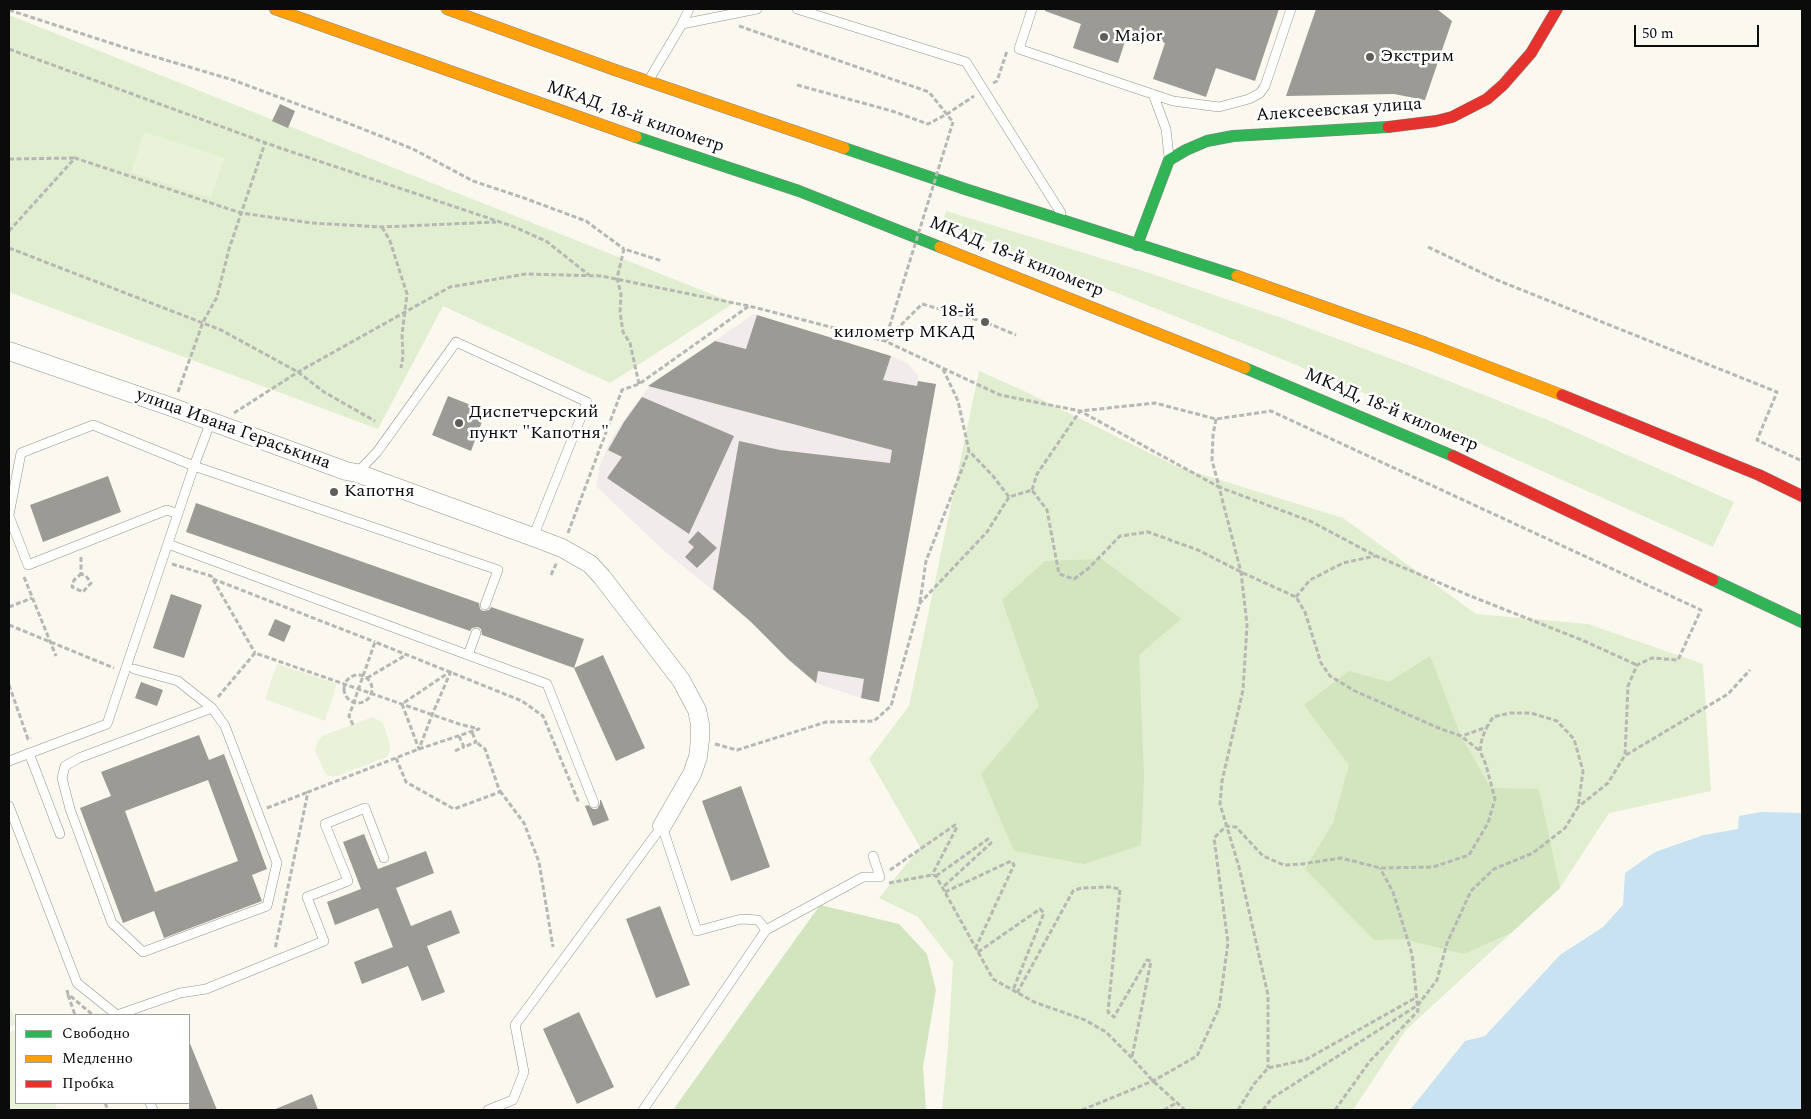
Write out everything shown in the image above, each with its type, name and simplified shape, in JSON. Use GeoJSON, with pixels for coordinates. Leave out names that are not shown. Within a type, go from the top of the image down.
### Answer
{"type":"FeatureCollection","features":[{"type":"Feature","properties":{"kind":"main road","name":"МКАД, 18-й километр"},"geometry":{"type":"LineString","coordinates":[[275,9],[602,126],[799,191],[1264,376],[1432,446],[1802,622]]}},
{"type":"Feature","properties":{"kind":"main road"},"geometry":{"type":"LineString","coordinates":[[447,9],[648,81],[956,186],[1279,290],[1426,343],[1556,393],[1759,476],[1802,496]]}},
{"type":"Feature","properties":{"kind":"main road","name":"Алексеевская улица"},"geometry":{"type":"LineString","coordinates":[[1169,160],[1196,145],[1219,138],[1419,124],[1452,117],[1486,99],[1503,84],[1531,53],[1556,9]]}},
{"type":"Feature","properties":{"kind":"main road"},"geometry":{"type":"LineString","coordinates":[[1137,245],[1169,160]]}},
{"type":"Feature","properties":{"kind":"street","name":"улица Ивана Гераськина"},"geometry":{"type":"LineString","coordinates":[[9,351],[211,421],[533,537],[562,548],[590,564],[681,680],[697,710],[700,724],[698,757],[692,774],[662,826]]}},
{"type":"Feature","properties":{"kind":"lane"},"geometry":{"type":"LineString","coordinates":[[648,81],[689,9]]}},
{"type":"Feature","properties":{"kind":"lane"},"geometry":{"type":"LineString","coordinates":[[682,24],[757,9]]}},
{"type":"Feature","properties":{"kind":"lane"},"geometry":{"type":"LineString","coordinates":[[797,9],[966,62],[1067,222]]}},
{"type":"Feature","properties":{"kind":"lane"},"geometry":{"type":"LineString","coordinates":[[1032,9],[1019,49],[1173,101],[1210,107],[1219,107],[1255,96],[1265,86],[1291,9]]}},
{"type":"Feature","properties":{"kind":"lane"},"geometry":{"type":"LineString","coordinates":[[1153,94],[1166,130],[1169,160]]}},
{"type":"Feature","properties":{"kind":"lane"},"geometry":{"type":"LineString","coordinates":[[357,473],[377,452],[456,342],[587,402],[533,537]]}},
{"type":"Feature","properties":{"kind":"lane"},"geometry":{"type":"LineString","coordinates":[[9,762],[106,724],[211,421]]}},
{"type":"Feature","properties":{"kind":"lane"},"geometry":{"type":"LineString","coordinates":[[178,514],[167,510],[28,565],[9,516],[21,453],[94,425],[194,466],[498,570],[485,605]]}},
{"type":"Feature","properties":{"kind":"lane"},"geometry":{"type":"LineString","coordinates":[[168,544],[547,684],[594,803]]}},
{"type":"Feature","properties":{"kind":"lane"},"geometry":{"type":"LineString","coordinates":[[468,655],[476,633]]}},
{"type":"Feature","properties":{"kind":"lane"},"geometry":{"type":"LineString","coordinates":[[134,669],[178,681],[212,708],[225,726],[277,863],[267,906],[143,952],[112,923],[70,809],[62,778],[65,766],[79,758],[212,708]]}},
{"type":"Feature","properties":{"kind":"lane"},"geometry":{"type":"LineString","coordinates":[[30,753],[60,834]]}},
{"type":"Feature","properties":{"kind":"lane"},"geometry":{"type":"LineString","coordinates":[[9,806],[76,983],[116,1014]]}},
{"type":"Feature","properties":{"kind":"lane"},"geometry":{"type":"LineString","coordinates":[[120,1014],[180,993],[206,989],[324,941],[307,898],[348,882],[325,824],[364,808],[384,858]]}},
{"type":"Feature","properties":{"kind":"lane"},"geometry":{"type":"LineString","coordinates":[[662,826],[697,931],[742,919],[758,920],[766,930]]}},
{"type":"Feature","properties":{"kind":"lane"},"geometry":{"type":"LineString","coordinates":[[488,1110],[513,1100],[524,1072],[515,1025],[662,826]]}},
{"type":"Feature","properties":{"kind":"lane"},"geometry":{"type":"LineString","coordinates":[[873,856],[882,881]]}},
{"type":"Feature","properties":{"kind":"lane"},"geometry":{"type":"LineString","coordinates":[[643,1110],[766,930],[862,877],[882,881]]}},
{"type":"Feature","properties":{"kind":"path"},"geometry":{"type":"LineString","coordinates":[[9,10],[233,80],[413,149],[473,181],[586,221],[624,249],[662,261]]}},
{"type":"Feature","properties":{"kind":"path"},"geometry":{"type":"LineString","coordinates":[[712,17],[929,92],[953,122],[885,341]]}},
{"type":"Feature","properties":{"kind":"path"},"geometry":{"type":"LineString","coordinates":[[997,81],[1008,49]]}},
{"type":"Feature","properties":{"kind":"path"},"geometry":{"type":"LineString","coordinates":[[9,50],[265,143],[512,226],[546,241],[590,275]]}},
{"type":"Feature","properties":{"kind":"path"},"geometry":{"type":"LineString","coordinates":[[797,85],[892,111],[928,124],[984,90]]}},
{"type":"Feature","properties":{"kind":"path"},"geometry":{"type":"LineString","coordinates":[[177,393],[203,322],[217,298],[229,249],[265,143]]}},
{"type":"Feature","properties":{"kind":"path"},"geometry":{"type":"LineString","coordinates":[[9,159],[75,158],[241,213],[312,223],[382,227],[498,221]]}},
{"type":"Feature","properties":{"kind":"path"},"geometry":{"type":"LineString","coordinates":[[9,231],[75,158]]}},
{"type":"Feature","properties":{"kind":"path"},"geometry":{"type":"LineString","coordinates":[[382,227],[390,241],[407,294],[402,335],[404,356],[402,368]]}},
{"type":"Feature","properties":{"kind":"path"},"geometry":{"type":"LineString","coordinates":[[1428,247],[1497,280],[1777,392],[1757,440],[1802,461]]}},
{"type":"Feature","properties":{"kind":"path"},"geometry":{"type":"LineString","coordinates":[[9,248],[221,330],[298,372],[324,392],[375,422]]}},
{"type":"Feature","properties":{"kind":"path"},"geometry":{"type":"LineString","coordinates":[[624,249],[617,278],[621,294],[620,312],[623,332],[630,343],[639,384]]}},
{"type":"Feature","properties":{"kind":"path"},"geometry":{"type":"LineString","coordinates":[[234,413],[298,372],[450,287],[526,274],[590,275],[617,278],[748,306],[885,341],[1000,395],[1080,411],[1219,487],[1310,521],[1376,556],[1582,640],[1637,665]]}},
{"type":"Feature","properties":{"kind":"path"},"geometry":{"type":"LineString","coordinates":[[885,341],[922,304],[984,322],[1016,335]]}},
{"type":"Feature","properties":{"kind":"path"},"geometry":{"type":"LineString","coordinates":[[551,575],[622,390],[639,384],[748,306]]}},
{"type":"Feature","properties":{"kind":"path"},"geometry":{"type":"LineString","coordinates":[[942,368],[958,401],[969,450],[993,476],[1008,497]]}},
{"type":"Feature","properties":{"kind":"path"},"geometry":{"type":"LineString","coordinates":[[1032,490],[1037,474],[1080,411],[1155,403],[1216,419],[1271,411],[1701,610],[1678,660],[1652,658],[1637,665],[1628,686],[1625,755]]}},
{"type":"Feature","properties":{"kind":"path"},"geometry":{"type":"LineString","coordinates":[[1216,419],[1212,460],[1241,572],[1246,625],[1243,690],[1222,781],[1220,804],[1240,867],[1268,995],[1268,1068]]}},
{"type":"Feature","properties":{"kind":"path"},"geometry":{"type":"LineString","coordinates":[[700,740],[737,750],[826,722],[874,721],[891,706],[920,602],[926,561],[969,450]]}},
{"type":"Feature","properties":{"kind":"path"},"geometry":{"type":"LineString","coordinates":[[920,602],[987,532],[1008,497],[1032,490]]}},
{"type":"Feature","properties":{"kind":"path"},"geometry":{"type":"LineString","coordinates":[[1032,490],[1047,510],[1059,574],[1074,579],[1089,568],[1120,536],[1148,532],[1198,550],[1296,597],[1305,612],[1321,663],[1330,676],[1355,691],[1461,736],[1480,751],[1486,765],[1495,799],[1488,823],[1469,855],[1433,867],[1380,868],[1341,858],[1284,865],[1264,856],[1236,827],[1226,826]]}},
{"type":"Feature","properties":{"kind":"path"},"geometry":{"type":"LineString","coordinates":[[81,553],[81,574],[74,580],[72,587],[83,592],[91,583],[86,576],[81,574]]}},
{"type":"Feature","properties":{"kind":"path"},"geometry":{"type":"LineString","coordinates":[[1296,597],[1310,580],[1343,563],[1376,556]]}},
{"type":"Feature","properties":{"kind":"path"},"geometry":{"type":"LineString","coordinates":[[168,572],[171,563],[211,576],[255,653],[459,724]]}},
{"type":"Feature","properties":{"kind":"path"},"geometry":{"type":"LineString","coordinates":[[23,576],[56,656]]}},
{"type":"Feature","properties":{"kind":"path"},"geometry":{"type":"LineString","coordinates":[[213,579],[451,671],[522,701],[543,716],[578,803]]}},
{"type":"Feature","properties":{"kind":"path"},"geometry":{"type":"LineString","coordinates":[[9,607],[32,598]]}},
{"type":"Feature","properties":{"kind":"path"},"geometry":{"type":"LineString","coordinates":[[9,624],[115,668],[113,676]]}},
{"type":"Feature","properties":{"kind":"path"},"geometry":{"type":"LineString","coordinates":[[353,725],[349,716],[375,642]]}},
{"type":"Feature","properties":{"kind":"path"},"geometry":{"type":"LineString","coordinates":[[212,708],[218,697],[255,653]]}},
{"type":"Feature","properties":{"kind":"path"},"geometry":{"type":"LineString","coordinates":[[367,678],[407,654]]}},
{"type":"Feature","properties":{"kind":"path"},"geometry":{"type":"LineString","coordinates":[[1263,1110],[1272,1098],[1418,1005],[1437,980],[1448,943],[1471,891],[1494,869],[1533,853],[1565,828],[1578,807],[1608,783],[1625,755],[1728,694],[1750,670]]}},
{"type":"Feature","properties":{"kind":"path"},"geometry":{"type":"LineString","coordinates":[[402,704],[451,671]]}},
{"type":"Feature","properties":{"kind":"path"},"geometry":{"type":"LineString","coordinates":[[402,704],[419,749],[451,671]]}},
{"type":"Feature","properties":{"kind":"path"},"geometry":{"type":"LineString","coordinates":[[345,684],[352,677],[363,676],[371,683],[372,694]]}},
{"type":"Feature","properties":{"kind":"path"},"geometry":{"type":"LineString","coordinates":[[345,684],[346,695],[354,702],[364,701],[372,694]]}},
{"type":"Feature","properties":{"kind":"path"},"geometry":{"type":"LineString","coordinates":[[9,686],[28,739],[34,738]]}},
{"type":"Feature","properties":{"kind":"path"},"geometry":{"type":"LineString","coordinates":[[1480,751],[1482,738],[1493,717],[1510,713],[1531,713],[1557,721],[1574,739],[1583,771],[1578,807]]}},
{"type":"Feature","properties":{"kind":"path"},"geometry":{"type":"LineString","coordinates":[[1461,736],[1487,727]]}},
{"type":"Feature","properties":{"kind":"path"},"geometry":{"type":"LineString","coordinates":[[472,732],[476,742],[484,749],[500,791],[524,823],[539,862],[553,947]]}},
{"type":"Feature","properties":{"kind":"path"},"geometry":{"type":"LineString","coordinates":[[459,736],[464,748]]}},
{"type":"Feature","properties":{"kind":"path"},"geometry":{"type":"LineString","coordinates":[[454,751],[476,742]]}},
{"type":"Feature","properties":{"kind":"path"},"geometry":{"type":"LineString","coordinates":[[396,758],[406,782],[454,809],[500,791]]}},
{"type":"Feature","properties":{"kind":"path"},"geometry":{"type":"LineString","coordinates":[[258,812],[308,792]]}},
{"type":"Feature","properties":{"kind":"path"},"geometry":{"type":"LineString","coordinates":[[882,881],[955,825],[957,827],[934,876]]}},
{"type":"Feature","properties":{"kind":"path"},"geometry":{"type":"LineString","coordinates":[[1082,1110],[1153,1081],[1197,1056],[1219,1008],[1228,943],[1214,838],[1226,826]]}},
{"type":"Feature","properties":{"kind":"path"},"geometry":{"type":"LineString","coordinates":[[882,881],[934,876],[988,839],[991,843],[942,888]]}},
{"type":"Feature","properties":{"kind":"path"},"geometry":{"type":"LineString","coordinates":[[945,892],[1011,861],[1014,865],[976,948]]}},
{"type":"Feature","properties":{"kind":"path"},"geometry":{"type":"LineString","coordinates":[[1335,1110],[1370,1061],[1418,1011],[1412,954],[1393,892],[1380,868]]}},
{"type":"Feature","properties":{"kind":"path"},"geometry":{"type":"LineString","coordinates":[[934,876],[945,892],[993,979],[1034,1002],[1085,1020],[1106,1032],[1153,1081],[1185,1110]]}},
{"type":"Feature","properties":{"kind":"path"},"geometry":{"type":"LineString","coordinates":[[1017,993],[1073,892],[1081,888],[1109,887],[1120,890],[1108,1012],[1114,1017],[1147,960],[1151,961],[1132,1058]]}},
{"type":"Feature","properties":{"kind":"path"},"geometry":{"type":"LineString","coordinates":[[978,952],[1040,909],[1044,913],[1013,990]]}},
{"type":"Feature","properties":{"kind":"path"},"geometry":{"type":"LineString","coordinates":[[68,994],[75,1014]]}},
{"type":"Feature","properties":{"kind":"path"},"geometry":{"type":"LineString","coordinates":[[1238,1110],[1254,1084],[1268,1068],[1305,1060],[1417,997]]}},
{"type":"Feature","properties":{"kind":"path"},"geometry":{"type":"LineString","coordinates":[[1164,1110],[1176,1103]]}},
{"type":"Feature","properties":{"kind":"shaded area"},"geometry":{"type":"Polygon","coordinates":[[[754,314],[891,356],[907,363],[918,375],[918,381],[936,384],[879,702],[816,683],[788,660],[750,620],[663,550],[596,486],[600,465],[610,441],[652,383],[754,314]]]}},
{"type":"Feature","properties":{"kind":"green space"},"geometry":{"type":"Polygon","coordinates":[[[9,15],[734,303],[610,383],[443,306],[378,429],[9,292],[9,15]]]}},
{"type":"Feature","properties":{"kind":"green space"},"geometry":{"type":"Polygon","coordinates":[[[144,132],[224,158],[211,198],[131,172],[144,132]]]}},
{"type":"Feature","properties":{"kind":"green space"},"geometry":{"type":"Polygon","coordinates":[[[946,211],[1143,271],[1279,317],[1550,421],[1734,502],[1713,547],[1407,411],[942,223],[946,211]]]}},
{"type":"Feature","properties":{"kind":"green space"},"geometry":{"type":"Polygon","coordinates":[[[979,371],[1024,391],[1178,467],[1343,518],[1476,614],[1588,624],[1703,664],[1711,791],[1609,813],[1560,888],[1406,1030],[1353,1110],[942,1110],[953,962],[918,917],[879,898],[920,847],[869,759],[909,706],[979,371]]]}},
{"type":"Feature","properties":{"kind":"green space"},"geometry":{"type":"Polygon","coordinates":[[[1102,559],[1181,619],[1139,655],[1144,776],[1141,845],[1084,864],[1014,851],[981,774],[1039,706],[1002,600],[1045,561],[1102,559]]]}},
{"type":"Feature","properties":{"kind":"green space"},"geometry":{"type":"Polygon","coordinates":[[[1430,656],[1461,736],[1491,788],[1539,789],[1560,888],[1511,933],[1464,954],[1403,939],[1374,940],[1305,869],[1333,823],[1349,765],[1304,705],[1349,671],[1389,682],[1430,656]]]}},
{"type":"Feature","properties":{"kind":"green space"},"geometry":{"type":"Polygon","coordinates":[[[277,664],[337,684],[325,721],[265,699],[277,664]]]}},
{"type":"Feature","properties":{"kind":"green space"},"geometry":{"type":"Polygon","coordinates":[[[373,717],[383,723],[390,744],[390,751],[387,757],[337,776],[329,776],[325,773],[315,750],[322,736],[373,717]]]}},
{"type":"Feature","properties":{"kind":"green space"},"geometry":{"type":"Polygon","coordinates":[[[820,905],[899,924],[927,954],[936,990],[923,1067],[926,1110],[673,1110],[820,905]]]}},
{"type":"Feature","properties":{"kind":"green space"},"geometry":{"type":"Polygon","coordinates":[[[9,1004],[15,1024],[9,1027],[9,1004]]]}},
{"type":"Feature","properties":{"kind":"green space"},"geometry":{"type":"Polygon","coordinates":[[[15,1030],[15,1104],[55,1104],[57,1110],[9,1110],[9,1032],[15,1030]]]}},
{"type":"Feature","properties":{"kind":"water"},"geometry":{"type":"Polygon","coordinates":[[[1761,812],[1802,813],[1802,1110],[1410,1110],[1465,1041],[1485,1036],[1560,955],[1603,927],[1623,905],[1625,873],[1655,852],[1704,835],[1738,829],[1739,816],[1761,812]]]}},
{"type":"Feature","properties":{"kind":"building"},"geometry":{"type":"Polygon","coordinates":[[[1045,9],[1279,9],[1255,81],[1216,68],[1206,97],[1153,79],[1165,43],[1129,29],[1118,63],[1073,48],[1081,24],[1045,11],[1045,9]]]}},
{"type":"Feature","properties":{"kind":"building","name":"Экстрим"},"geometry":{"type":"Polygon","coordinates":[[[1316,9],[1437,9],[1452,21],[1425,100],[1394,94],[1286,96],[1316,9]]]}},
{"type":"Feature","properties":{"kind":"building"},"geometry":{"type":"Polygon","coordinates":[[[280,104],[295,111],[288,128],[272,121],[280,104]]]}},
{"type":"Feature","properties":{"kind":"building"},"geometry":{"type":"Polygon","coordinates":[[[757,315],[891,356],[883,380],[917,386],[918,381],[936,384],[879,702],[861,698],[864,679],[818,671],[816,683],[713,589],[739,441],[780,450],[890,463],[892,450],[648,386],[715,341],[746,349],[757,315]]]}},
{"type":"Feature","properties":{"kind":"building","name":"Диспетчерский пункт \"Капотня\""},"geometry":{"type":"Polygon","coordinates":[[[448,396],[486,411],[471,451],[432,435],[448,396]]]}},
{"type":"Feature","properties":{"kind":"building"},"geometry":{"type":"Polygon","coordinates":[[[642,397],[734,436],[689,534],[607,478],[622,457],[608,450],[624,422],[642,397]]]}},
{"type":"Feature","properties":{"kind":"building"},"geometry":{"type":"Polygon","coordinates":[[[108,476],[121,512],[43,542],[30,505],[108,476]]]}},
{"type":"Feature","properties":{"kind":"building"},"geometry":{"type":"Polygon","coordinates":[[[196,503],[479,603],[480,609],[483,611],[489,610],[491,607],[584,639],[574,668],[482,635],[481,629],[478,627],[472,628],[470,631],[186,532],[196,503]]]}},
{"type":"Feature","properties":{"kind":"building"},"geometry":{"type":"Polygon","coordinates":[[[698,531],[717,548],[697,568],[685,557],[694,547],[688,542],[698,531]]]}},
{"type":"Feature","properties":{"kind":"building"},"geometry":{"type":"Polygon","coordinates":[[[171,594],[202,605],[184,658],[153,648],[171,594]]]}},
{"type":"Feature","properties":{"kind":"building"},"geometry":{"type":"Polygon","coordinates":[[[275,619],[291,626],[284,642],[268,635],[275,619]]]}},
{"type":"Feature","properties":{"kind":"building"},"geometry":{"type":"Polygon","coordinates":[[[603,655],[645,748],[616,761],[574,668],[603,655]]]}},
{"type":"Feature","properties":{"kind":"building"},"geometry":{"type":"Polygon","coordinates":[[[141,682],[163,690],[157,706],[135,698],[141,682]]]}},
{"type":"Feature","properties":{"kind":"building"},"geometry":{"type":"Polygon","coordinates":[[[199,735],[209,760],[224,754],[267,869],[252,875],[262,901],[164,938],[154,911],[123,923],[80,808],[111,796],[101,772],[199,735]],[[208,780],[125,811],[155,892],[238,861],[208,780]]]}},
{"type":"Feature","properties":{"kind":"building"},"geometry":{"type":"Polygon","coordinates":[[[741,786],[770,867],[731,881],[702,801],[741,786]]]}},
{"type":"Feature","properties":{"kind":"building"},"geometry":{"type":"Polygon","coordinates":[[[600,800],[609,820],[593,826],[585,806],[588,805],[593,809],[597,809],[600,800]]]}},
{"type":"Feature","properties":{"kind":"building"},"geometry":{"type":"Polygon","coordinates":[[[364,834],[378,869],[426,851],[434,873],[396,888],[411,926],[451,910],[460,933],[427,946],[445,992],[422,1001],[408,966],[362,984],[354,962],[393,947],[378,908],[335,925],[327,902],[361,889],[343,842],[364,834]]]}},
{"type":"Feature","properties":{"kind":"building"},"geometry":{"type":"Polygon","coordinates":[[[660,906],[690,985],[656,998],[626,919],[660,906]]]}},
{"type":"Feature","properties":{"kind":"building"},"geometry":{"type":"Polygon","coordinates":[[[579,1012],[614,1087],[577,1104],[543,1029],[579,1012]]]}},
{"type":"Feature","properties":{"kind":"building"},"geometry":{"type":"Polygon","coordinates":[[[190,1043],[217,1110],[189,1110],[190,1104],[190,1043]]]}},
{"type":"Feature","properties":{"kind":"building"},"geometry":{"type":"Polygon","coordinates":[[[312,1094],[318,1110],[273,1110],[312,1094]]]}},
{"type":"Feature","properties":{"kind":"traffic: fast"},"geometry":{"type":"LineString","coordinates":[[1137,245],[1169,160],[1186,150],[1207,141],[1233,136],[1388,127]]}},
{"type":"Feature","properties":{"kind":"traffic: fast"},"geometry":{"type":"LineString","coordinates":[[636,137],[799,191],[940,247]]}},
{"type":"Feature","properties":{"kind":"traffic: fast"},"geometry":{"type":"LineString","coordinates":[[844,148],[965,189],[1237,276]]}},
{"type":"Feature","properties":{"kind":"traffic: fast"},"geometry":{"type":"LineString","coordinates":[[1245,368],[1453,456]]}},
{"type":"Feature","properties":{"kind":"traffic: fast"},"geometry":{"type":"LineString","coordinates":[[1713,580],[1802,622]]}},
{"type":"Feature","properties":{"kind":"traffic: slow"},"geometry":{"type":"LineString","coordinates":[[275,9],[636,137]]}},
{"type":"Feature","properties":{"kind":"traffic: slow"},"geometry":{"type":"LineString","coordinates":[[447,9],[615,70],[844,148]]}},
{"type":"Feature","properties":{"kind":"traffic: slow"},"geometry":{"type":"LineString","coordinates":[[940,247],[1245,368]]}},
{"type":"Feature","properties":{"kind":"traffic: slow"},"geometry":{"type":"LineString","coordinates":[[1237,276],[1426,343],[1562,395]]}},
{"type":"Feature","properties":{"kind":"traffic: jam"},"geometry":{"type":"LineString","coordinates":[[1388,127],[1452,117],[1487,99],[1503,85],[1531,53],[1557,9]]}},
{"type":"Feature","properties":{"kind":"traffic: jam"},"geometry":{"type":"LineString","coordinates":[[1562,395],[1759,475],[1802,496]]}},
{"type":"Feature","properties":{"kind":"traffic: jam"},"geometry":{"type":"LineString","coordinates":[[1453,456],[1713,580]]}},
{"type":"Feature","properties":{"kind":"place","name":"Major"},"geometry":{"type":"Point","coordinates":[1104,37]}},
{"type":"Feature","properties":{"kind":"place","name":"Экстрим"},"geometry":{"type":"Point","coordinates":[1370,57]}},
{"type":"Feature","properties":{"kind":"place","name":"18-й километр МКАД"},"geometry":{"type":"Point","coordinates":[985,322]}},
{"type":"Feature","properties":{"kind":"place","name":"Диспетчерский пункт \"Капотня\""},"geometry":{"type":"Point","coordinates":[459,423]}},
{"type":"Feature","properties":{"kind":"place","name":"Капотня"},"geometry":{"type":"Point","coordinates":[334,492]}}]}
